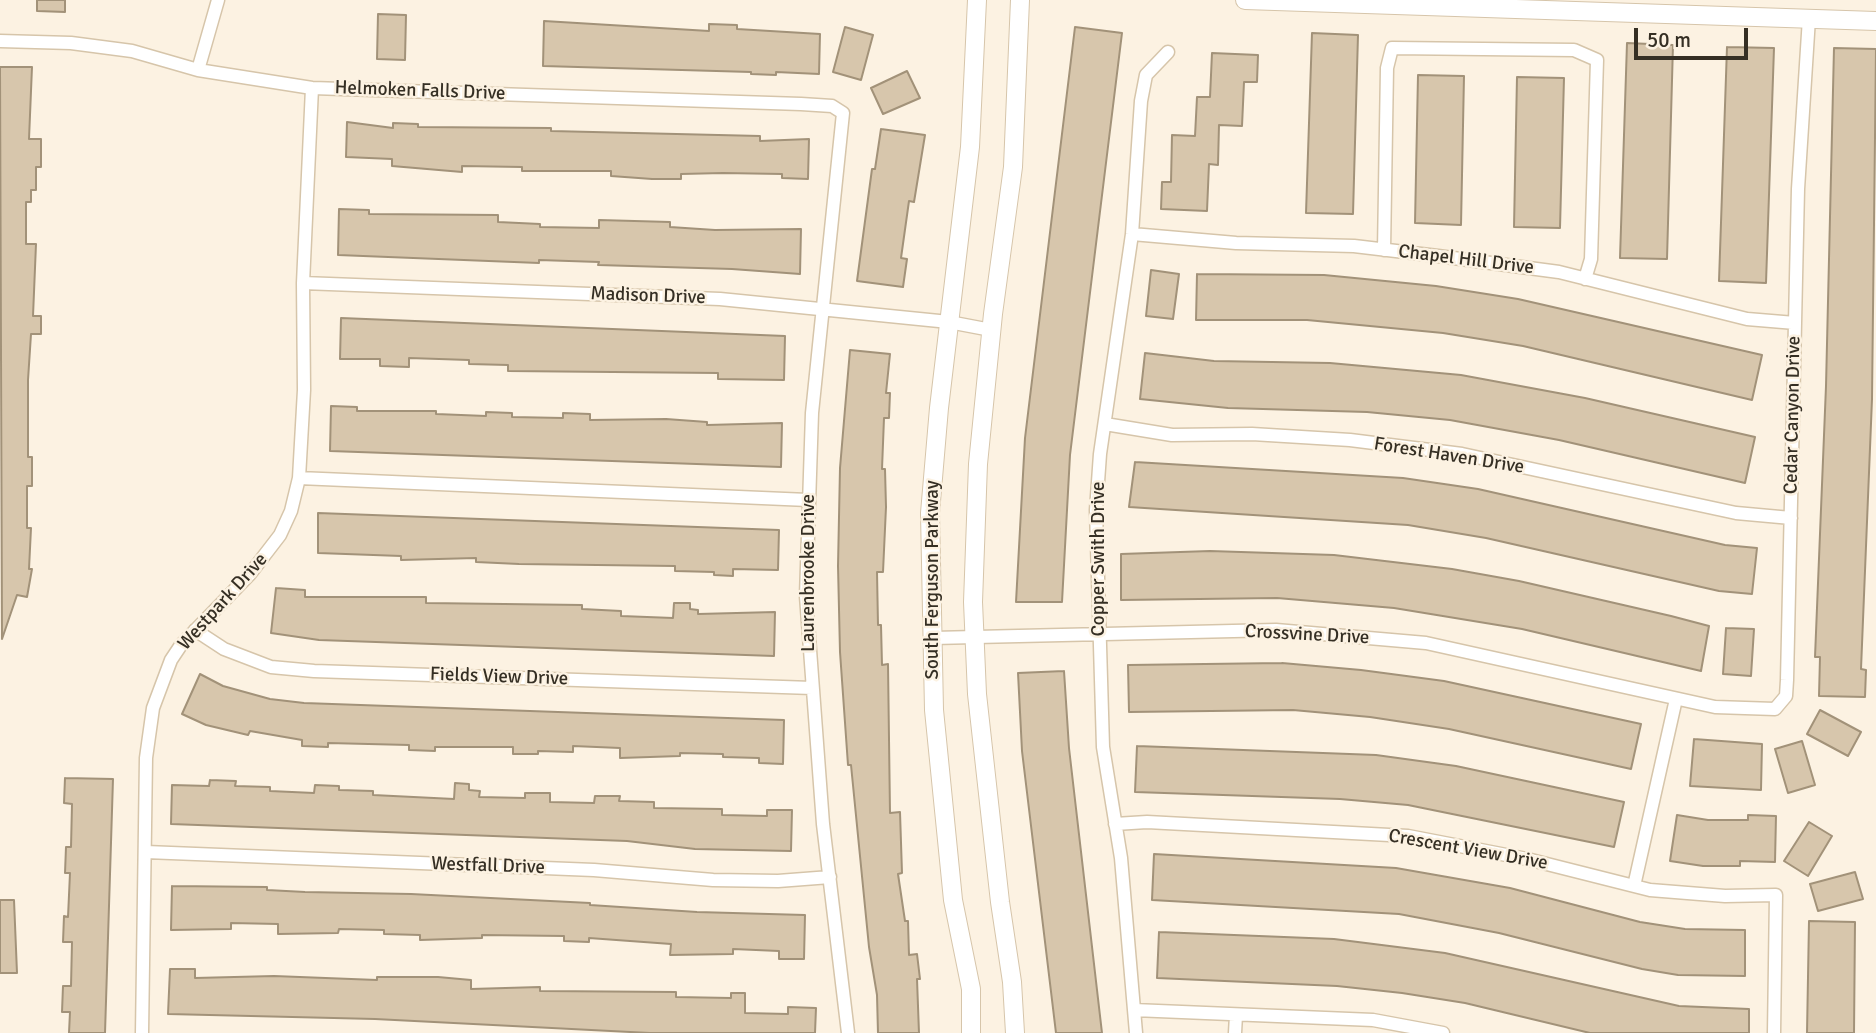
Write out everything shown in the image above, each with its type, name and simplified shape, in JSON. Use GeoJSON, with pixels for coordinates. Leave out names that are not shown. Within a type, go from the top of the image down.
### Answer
{"type":"FeatureCollection","features":[{"type":"Feature","properties":{"kind":"street"},"geometry":{"type":"LineString","coordinates":[[198,70],[218,0]]}},
{"type":"Feature","properties":{"kind":"street","name":"South Ferguson Parkway"},"geometry":{"type":"LineString","coordinates":[[971,1033],[971,989],[953,900],[934,710],[930,513],[970,147],[977,0]]}},
{"type":"Feature","properties":{"kind":"street"},"geometry":{"type":"LineString","coordinates":[[1015,1033],[1012,982],[977,694],[975,638],[978,464],[991,330],[1013,167],[1020,0]]}},
{"type":"Feature","properties":{"kind":"street"},"geometry":{"type":"LineString","coordinates":[[1244,0],[1876,21]]}},
{"type":"Feature","properties":{"kind":"street","name":"Cedar Canyon Drive"},"geometry":{"type":"LineString","coordinates":[[1676,699],[1714,706],[1774,709],[1786,696],[1798,189],[1809,18]]}},
{"type":"Feature","properties":{"kind":"street","name":"Helmoken Falls Drive"},"geometry":{"type":"LineString","coordinates":[[0,41],[71,43],[132,51],[198,70],[312,88],[801,104],[832,106],[843,113]]}},
{"type":"Feature","properties":{"kind":"street"},"geometry":{"type":"LineString","coordinates":[[1384,250],[1387,68],[1392,48],[1574,50],[1597,60],[1591,259],[1585,279]]}},
{"type":"Feature","properties":{"kind":"street","name":"Copper Swith Drive"},"geometry":{"type":"LineString","coordinates":[[1136,1033],[1115,824],[1103,747],[1096,510],[1105,424],[1132,234],[1146,75],[1168,52]]}},
{"type":"Feature","properties":{"kind":"street","name":"Westpark Drive"},"geometry":{"type":"LineString","coordinates":[[142,1033],[146,758],[153,708],[171,660],[195,630],[267,554],[291,511],[299,478],[304,390],[303,283],[312,88]]}},
{"type":"Feature","properties":{"kind":"street","name":"Laurenbrooke Drive"},"geometry":{"type":"LineString","coordinates":[[843,113],[822,308],[808,500],[806,596],[830,877],[848,1033]]}},
{"type":"Feature","properties":{"kind":"street","name":"Chapel Hill Drive"},"geometry":{"type":"LineString","coordinates":[[1132,234],[1384,250],[1559,272],[1747,319],[1795,323]]}},
{"type":"Feature","properties":{"kind":"street","name":"Madison Drive"},"geometry":{"type":"LineString","coordinates":[[303,283],[720,299],[950,322],[991,330]]}},
{"type":"Feature","properties":{"kind":"street","name":"Forest Haven Drive"},"geometry":{"type":"LineString","coordinates":[[1105,424],[1172,435],[1252,434],[1350,440],[1462,454],[1736,513],[1791,518]]}},
{"type":"Feature","properties":{"kind":"street"},"geometry":{"type":"LineString","coordinates":[[299,478],[808,500]]}},
{"type":"Feature","properties":{"kind":"street","name":"Fields View Drive"},"geometry":{"type":"LineString","coordinates":[[195,630],[224,649],[271,667],[314,671],[812,688]]}},
{"type":"Feature","properties":{"kind":"street","name":"Crossvine Drive"},"geometry":{"type":"LineString","coordinates":[[933,638],[1276,630],[1426,643],[1676,699]]}},
{"type":"Feature","properties":{"kind":"street"},"geometry":{"type":"LineString","coordinates":[[1634,886],[1676,699]]}},
{"type":"Feature","properties":{"kind":"street","name":"Crescent View Drive"},"geometry":{"type":"LineString","coordinates":[[1115,824],[1147,821],[1408,836],[1527,859],[1650,891],[1725,896],[1776,895],[1774,1033]]}},
{"type":"Feature","properties":{"kind":"street","name":"Westfall Drive"},"geometry":{"type":"LineString","coordinates":[[146,852],[594,870],[713,880],[778,881],[830,877]]}},
{"type":"Feature","properties":{"kind":"street"},"geometry":{"type":"LineString","coordinates":[[1134,1010],[1373,1020],[1444,1033]]}},
{"type":"Feature","properties":{"kind":"street"},"geometry":{"type":"LineString","coordinates":[[1235,1033],[1236,1015]]}},
{"type":"Feature","properties":{"kind":"building"},"geometry":{"type":"Polygon","coordinates":[[[37,0],[65,0],[65,12],[37,11],[37,0]]]}},
{"type":"Feature","properties":{"kind":"building"},"geometry":{"type":"Polygon","coordinates":[[[378,14],[406,15],[405,60],[377,59],[378,14]]]}},
{"type":"Feature","properties":{"kind":"building"},"geometry":{"type":"Polygon","coordinates":[[[544,21],[709,31],[709,24],[737,25],[737,29],[820,34],[819,74],[776,72],[776,75],[543,66],[544,21]]]}},
{"type":"Feature","properties":{"kind":"building"},"geometry":{"type":"Polygon","coordinates":[[[845,27],[873,35],[861,80],[833,72],[845,27]]]}},
{"type":"Feature","properties":{"kind":"building"},"geometry":{"type":"Polygon","coordinates":[[[1075,27],[1122,33],[1070,455],[1062,602],[1016,602],[1025,438],[1075,27]]]}},
{"type":"Feature","properties":{"kind":"building"},"geometry":{"type":"Polygon","coordinates":[[[1312,33],[1358,35],[1353,214],[1306,213],[1312,33]]]}},
{"type":"Feature","properties":{"kind":"building"},"geometry":{"type":"Polygon","coordinates":[[[1627,43],[1673,45],[1667,259],[1620,258],[1627,43]]]}},
{"type":"Feature","properties":{"kind":"building"},"geometry":{"type":"Polygon","coordinates":[[[1727,47],[1774,48],[1766,283],[1719,281],[1727,47]]]}},
{"type":"Feature","properties":{"kind":"building"},"geometry":{"type":"Polygon","coordinates":[[[1834,48],[1876,49],[1872,399],[1861,669],[1866,670],[1865,697],[1819,696],[1820,657],[1815,657],[1826,386],[1834,48]]]}},
{"type":"Feature","properties":{"kind":"building"},"geometry":{"type":"Polygon","coordinates":[[[1212,53],[1258,55],[1257,82],[1244,82],[1242,126],[1219,125],[1218,165],[1209,164],[1207,211],[1161,209],[1162,182],[1171,182],[1172,135],[1195,136],[1197,97],[1210,97],[1212,53]]]}},
{"type":"Feature","properties":{"kind":"building"},"geometry":{"type":"Polygon","coordinates":[[[0,67],[32,67],[29,139],[41,139],[41,167],[36,167],[36,190],[31,190],[31,202],[26,202],[26,244],[36,244],[33,316],[41,316],[41,334],[31,334],[28,380],[28,457],[32,457],[32,486],[27,486],[27,528],[31,528],[29,569],[32,569],[27,597],[17,595],[2,639],[0,67]]]}},
{"type":"Feature","properties":{"kind":"building"},"geometry":{"type":"Polygon","coordinates":[[[907,71],[920,98],[883,114],[871,88],[907,71]]]}},
{"type":"Feature","properties":{"kind":"building"},"geometry":{"type":"Polygon","coordinates":[[[1418,75],[1464,76],[1461,225],[1415,223],[1418,75]]]}},
{"type":"Feature","properties":{"kind":"building"},"geometry":{"type":"Polygon","coordinates":[[[1517,77],[1564,78],[1560,228],[1514,227],[1517,77]]]}},
{"type":"Feature","properties":{"kind":"building"},"geometry":{"type":"Polygon","coordinates":[[[347,122],[393,128],[393,123],[418,124],[418,127],[551,128],[551,131],[760,136],[760,141],[809,139],[808,179],[782,178],[782,174],[723,173],[681,174],[681,179],[652,179],[611,176],[611,171],[522,171],[522,167],[462,166],[462,172],[392,166],[392,159],[346,157],[347,122]]]}},
{"type":"Feature","properties":{"kind":"building"},"geometry":{"type":"Polygon","coordinates":[[[881,129],[925,135],[914,202],[909,201],[901,258],[907,259],[903,287],[857,281],[872,169],[875,169],[881,129]]]}},
{"type":"Feature","properties":{"kind":"building"},"geometry":{"type":"Polygon","coordinates":[[[339,209],[369,210],[369,214],[498,215],[498,222],[540,224],[540,227],[599,228],[599,220],[670,222],[670,227],[715,230],[801,229],[800,274],[598,265],[599,262],[539,260],[539,263],[338,255],[339,209]]]}},
{"type":"Feature","properties":{"kind":"building"},"geometry":{"type":"Polygon","coordinates":[[[1151,270],[1179,274],[1173,319],[1146,316],[1151,270]]]}},
{"type":"Feature","properties":{"kind":"building"},"geometry":{"type":"Polygon","coordinates":[[[1197,274],[1324,275],[1436,286],[1518,299],[1762,355],[1752,400],[1523,346],[1443,333],[1307,320],[1196,320],[1197,274]]]}},
{"type":"Feature","properties":{"kind":"building"},"geometry":{"type":"Polygon","coordinates":[[[341,318],[785,336],[784,380],[718,379],[718,373],[508,371],[508,365],[469,364],[469,360],[409,358],[409,367],[380,366],[380,359],[340,359],[341,318]]]}},
{"type":"Feature","properties":{"kind":"building"},"geometry":{"type":"Polygon","coordinates":[[[850,350],[890,354],[886,393],[890,393],[889,418],[884,418],[882,469],[885,469],[886,507],[883,572],[877,572],[878,625],[881,625],[882,665],[888,664],[890,813],[900,812],[902,873],[898,874],[905,921],[908,921],[909,955],[917,954],[920,979],[917,979],[919,1033],[878,1033],[877,995],[869,947],[851,765],[848,765],[840,652],[838,566],[840,468],[850,350]]]}},
{"type":"Feature","properties":{"kind":"building"},"geometry":{"type":"Polygon","coordinates":[[[1145,353],[1214,361],[1330,363],[1461,375],[1585,398],[1755,437],[1745,483],[1559,440],[1450,420],[1367,412],[1228,408],[1140,399],[1145,353]]]}},
{"type":"Feature","properties":{"kind":"building"},"geometry":{"type":"Polygon","coordinates":[[[331,406],[357,407],[357,411],[436,411],[436,414],[486,416],[486,412],[512,413],[512,417],[563,418],[563,413],[590,414],[590,420],[666,419],[707,422],[707,425],[782,423],[781,467],[330,451],[331,406]]]}},
{"type":"Feature","properties":{"kind":"building"},"geometry":{"type":"Polygon","coordinates":[[[1135,462],[1403,478],[1478,489],[1725,545],[1757,548],[1752,594],[1719,591],[1486,538],[1408,525],[1129,507],[1135,462]]]}},
{"type":"Feature","properties":{"kind":"building"},"geometry":{"type":"Polygon","coordinates":[[[318,513],[779,530],[778,570],[733,569],[733,576],[714,575],[714,572],[675,571],[675,566],[519,564],[476,562],[476,558],[401,560],[401,556],[318,553],[318,513]]]}},
{"type":"Feature","properties":{"kind":"building"},"geometry":{"type":"Polygon","coordinates":[[[1210,551],[1334,555],[1452,569],[1519,581],[1671,616],[1709,626],[1701,671],[1522,629],[1394,608],[1277,598],[1121,600],[1121,554],[1210,551]]]}},
{"type":"Feature","properties":{"kind":"building"},"geometry":{"type":"Polygon","coordinates":[[[276,588],[305,590],[305,597],[426,597],[426,603],[582,605],[582,609],[621,611],[621,616],[673,618],[674,603],[690,603],[690,609],[698,610],[698,614],[775,612],[774,656],[319,640],[271,633],[276,588]]]}},
{"type":"Feature","properties":{"kind":"building"},"geometry":{"type":"Polygon","coordinates":[[[1726,628],[1754,629],[1751,676],[1723,674],[1726,628]]]}},
{"type":"Feature","properties":{"kind":"building"},"geometry":{"type":"Polygon","coordinates":[[[1282,663],[1444,681],[1641,724],[1631,769],[1449,729],[1370,717],[1293,710],[1129,712],[1128,665],[1282,663]]]}},
{"type":"Feature","properties":{"kind":"building"},"geometry":{"type":"Polygon","coordinates":[[[1064,671],[1069,748],[1102,1033],[1056,1033],[1022,751],[1018,673],[1064,671]]]}},
{"type":"Feature","properties":{"kind":"building"},"geometry":{"type":"Polygon","coordinates":[[[200,674],[223,686],[270,699],[304,703],[784,720],[783,764],[759,763],[759,758],[723,757],[723,754],[680,753],[680,756],[620,758],[620,748],[573,746],[573,752],[538,751],[538,754],[513,754],[513,747],[435,747],[435,751],[409,750],[409,745],[328,743],[328,747],[302,746],[302,740],[250,731],[248,735],[206,725],[182,714],[200,674]]]}},
{"type":"Feature","properties":{"kind":"building"},"geometry":{"type":"Polygon","coordinates":[[[1820,710],[1861,732],[1848,756],[1807,734],[1820,710]]]}},
{"type":"Feature","properties":{"kind":"building"},"geometry":{"type":"Polygon","coordinates":[[[1694,739],[1762,744],[1761,790],[1690,786],[1694,739]]]}},
{"type":"Feature","properties":{"kind":"building"},"geometry":{"type":"Polygon","coordinates":[[[1802,741],[1815,785],[1788,793],[1775,749],[1802,741]]]}},
{"type":"Feature","properties":{"kind":"building"},"geometry":{"type":"Polygon","coordinates":[[[1137,746],[1376,755],[1456,766],[1624,802],[1614,847],[1408,805],[1340,799],[1135,792],[1137,746]]]}},
{"type":"Feature","properties":{"kind":"building"},"geometry":{"type":"Polygon","coordinates":[[[65,778],[113,779],[105,1033],[69,1033],[70,1012],[62,1012],[63,986],[71,986],[72,942],[63,942],[64,916],[68,917],[70,873],[65,873],[66,847],[71,847],[72,804],[64,803],[65,778]]]}},
{"type":"Feature","properties":{"kind":"building"},"geometry":{"type":"Polygon","coordinates":[[[210,780],[236,781],[235,786],[270,787],[270,791],[314,793],[315,785],[339,786],[339,790],[373,791],[373,795],[454,799],[455,783],[469,784],[469,790],[480,791],[479,797],[525,798],[525,793],[550,793],[550,802],[594,803],[595,796],[620,796],[619,801],[654,802],[654,808],[722,809],[722,815],[767,816],[767,810],[792,810],[791,851],[695,849],[627,841],[171,824],[172,785],[209,786],[210,780]]]}},
{"type":"Feature","properties":{"kind":"building"},"geometry":{"type":"Polygon","coordinates":[[[1677,815],[1708,820],[1748,820],[1748,815],[1776,816],[1775,862],[1740,861],[1740,866],[1703,866],[1670,861],[1677,815]]]}},
{"type":"Feature","properties":{"kind":"building"},"geometry":{"type":"Polygon","coordinates":[[[1809,822],[1832,836],[1808,876],[1784,861],[1809,822]]]}},
{"type":"Feature","properties":{"kind":"building"},"geometry":{"type":"Polygon","coordinates":[[[1154,854],[1396,868],[1510,888],[1640,922],[1685,929],[1745,930],[1745,976],[1678,975],[1642,969],[1499,933],[1399,914],[1152,900],[1154,854]]]}},
{"type":"Feature","properties":{"kind":"building"},"geometry":{"type":"Polygon","coordinates":[[[1855,872],[1863,899],[1818,911],[1810,884],[1855,872]]]}},
{"type":"Feature","properties":{"kind":"building"},"geometry":{"type":"Polygon","coordinates":[[[172,886],[267,887],[267,890],[305,892],[411,894],[590,903],[697,912],[805,915],[804,959],[779,959],[779,951],[733,949],[733,954],[670,955],[671,944],[589,938],[589,942],[564,941],[564,936],[482,935],[482,938],[420,940],[420,935],[384,934],[384,930],[339,929],[338,933],[278,934],[278,924],[231,923],[231,929],[171,930],[172,886]]]}},
{"type":"Feature","properties":{"kind":"building"},"geometry":{"type":"Polygon","coordinates":[[[0,900],[14,900],[17,973],[0,973],[0,900]]]}},
{"type":"Feature","properties":{"kind":"building"},"geometry":{"type":"Polygon","coordinates":[[[1809,921],[1855,922],[1854,1033],[1807,1033],[1809,921]]]}},
{"type":"Feature","properties":{"kind":"building"},"geometry":{"type":"Polygon","coordinates":[[[1159,932],[1334,939],[1445,953],[1679,1006],[1749,1009],[1749,1033],[1590,1033],[1465,1003],[1402,993],[1337,986],[1157,978],[1159,932]]]}},
{"type":"Feature","properties":{"kind":"building"},"geometry":{"type":"Polygon","coordinates":[[[170,969],[195,969],[195,978],[274,976],[377,980],[377,977],[438,977],[471,980],[471,989],[540,987],[540,991],[676,992],[676,997],[731,998],[731,993],[745,993],[745,1013],[788,1014],[788,1007],[816,1008],[815,1033],[650,1033],[375,1019],[168,1014],[170,969]]]}}]}
